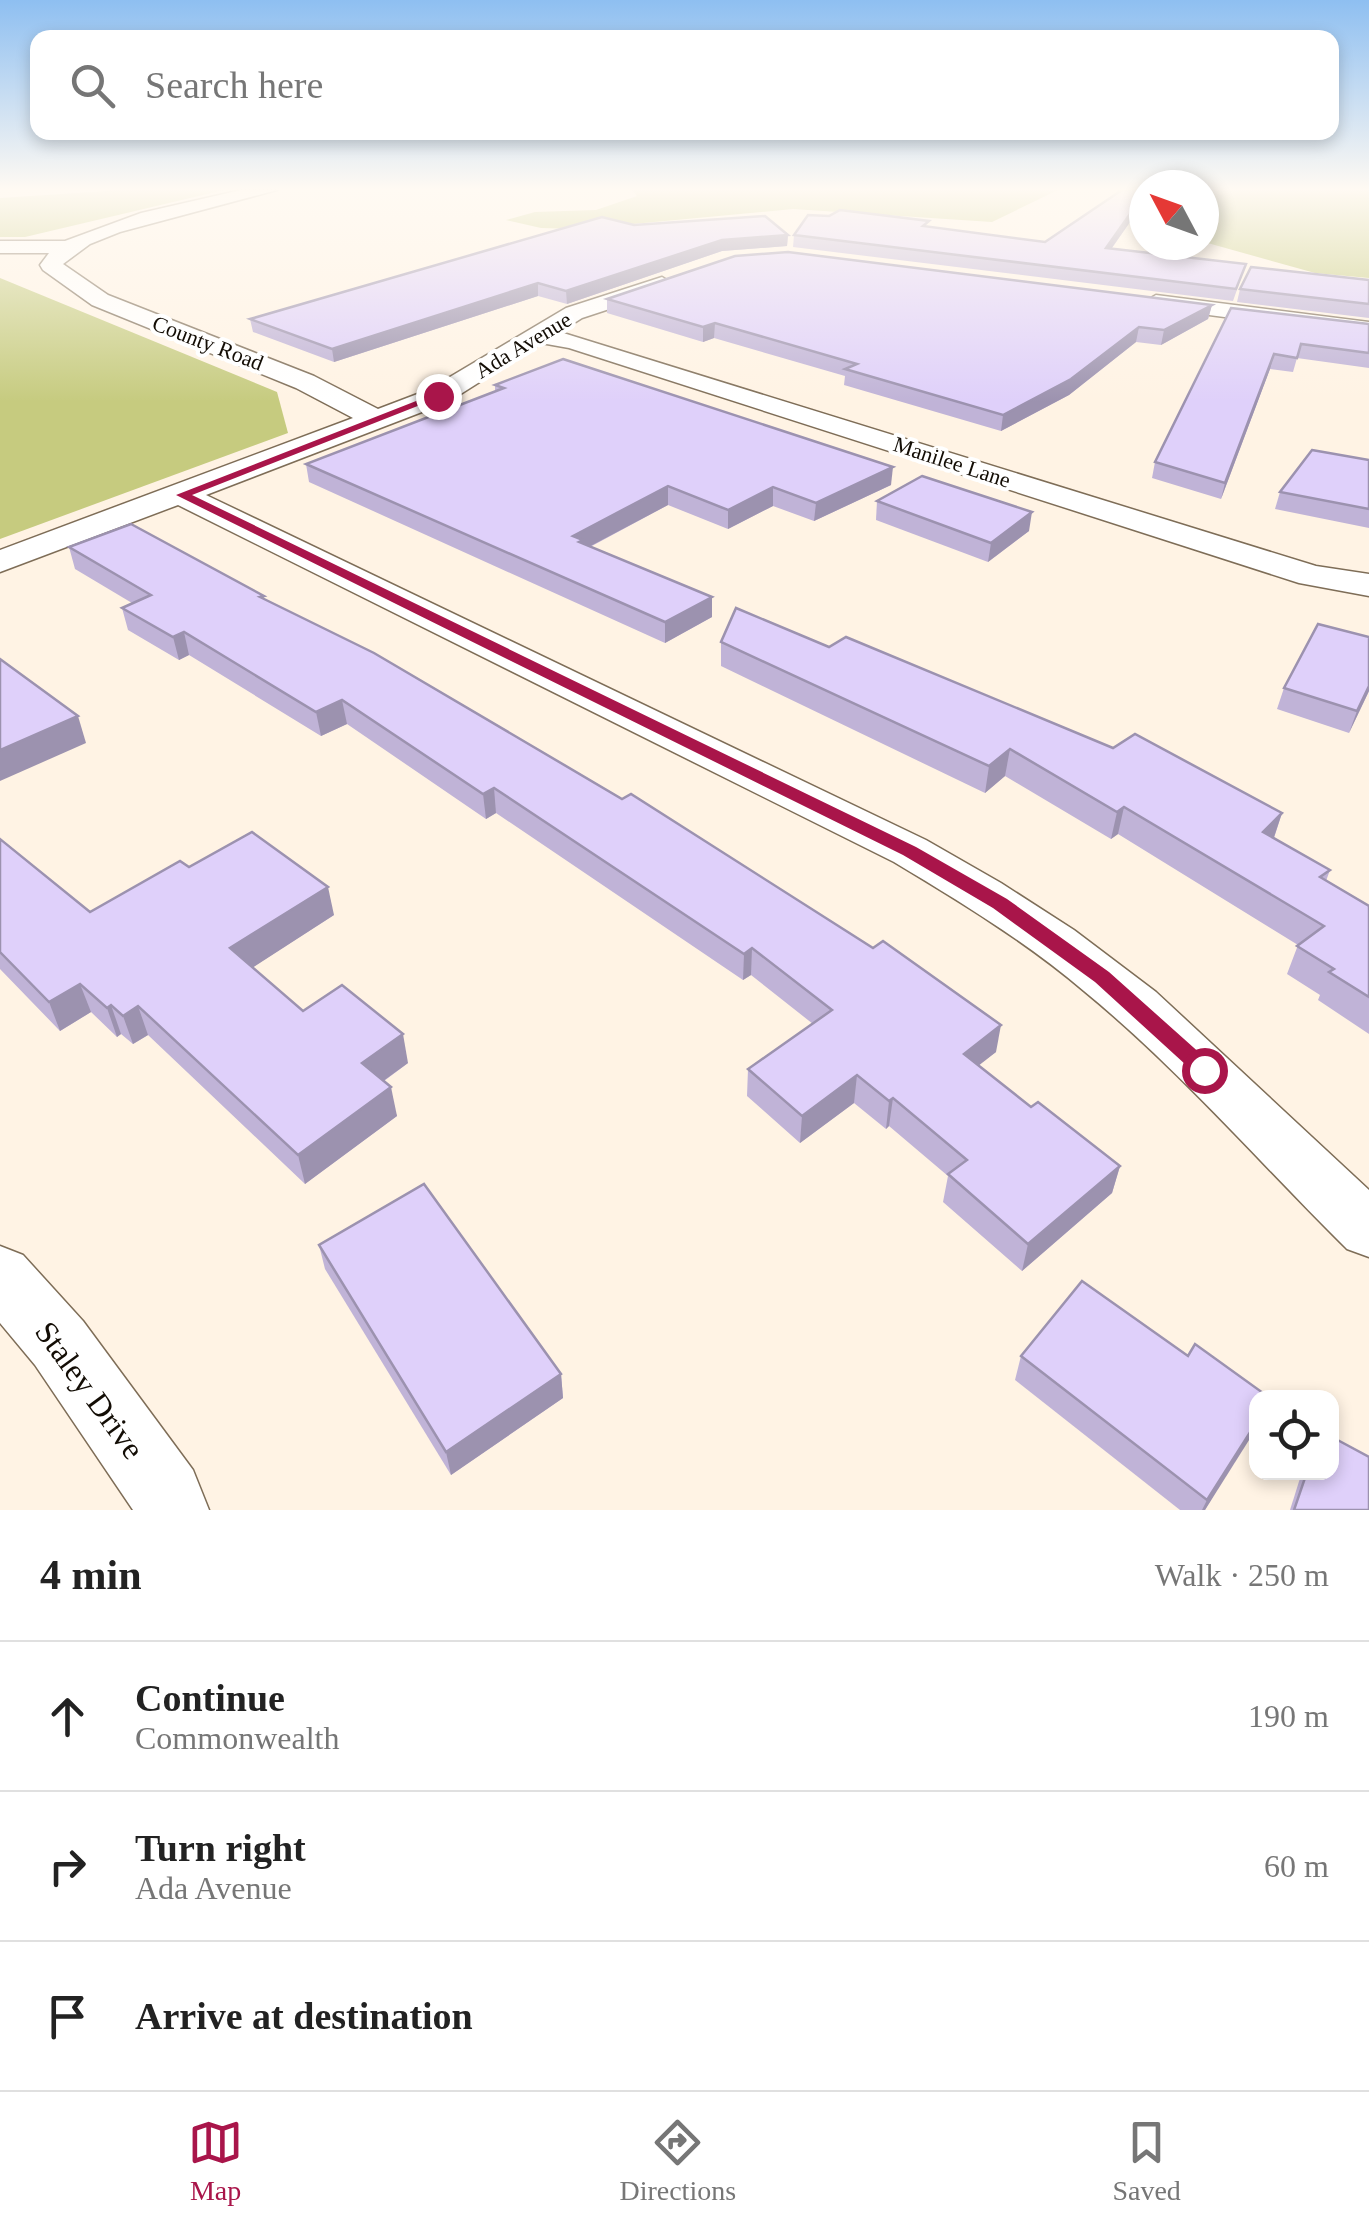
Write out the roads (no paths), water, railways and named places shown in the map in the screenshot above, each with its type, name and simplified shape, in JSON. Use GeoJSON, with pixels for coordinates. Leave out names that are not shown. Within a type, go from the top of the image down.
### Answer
{"type":"FeatureCollection","features":[{"type":"Feature","properties":{"kind":"street","name":"County Road"},"geometry":{"type":"LineString","coordinates":[[56,260],[54,269],[100,300],[305,382],[378,420]]}},
{"type":"Feature","properties":{"kind":"street","name":"Ada Avenue"},"geometry":{"type":"LineString","coordinates":[[0,562],[438,396],[574,313],[679,278]]}},
{"type":"Feature","properties":{"kind":"street"},"geometry":{"type":"LineString","coordinates":[[1138,300],[1369,329]]}},
{"type":"Feature","properties":{"kind":"street","name":"Manilee Lane"},"geometry":{"type":"LineString","coordinates":[[536,335],[573,341],[1311,576],[1369,585]]}},
{"type":"Feature","properties":{"kind":"street"},"geometry":{"type":"LineString","coordinates":[[182,495],[910,851],[1000,904],[1117,990],[1369,1230]]}},
{"type":"Feature","properties":{"kind":"street","name":"Staley Drive"},"geometry":{"type":"LineString","coordinates":[[0,1275],[59,1343],[172,1510]]}}]}
